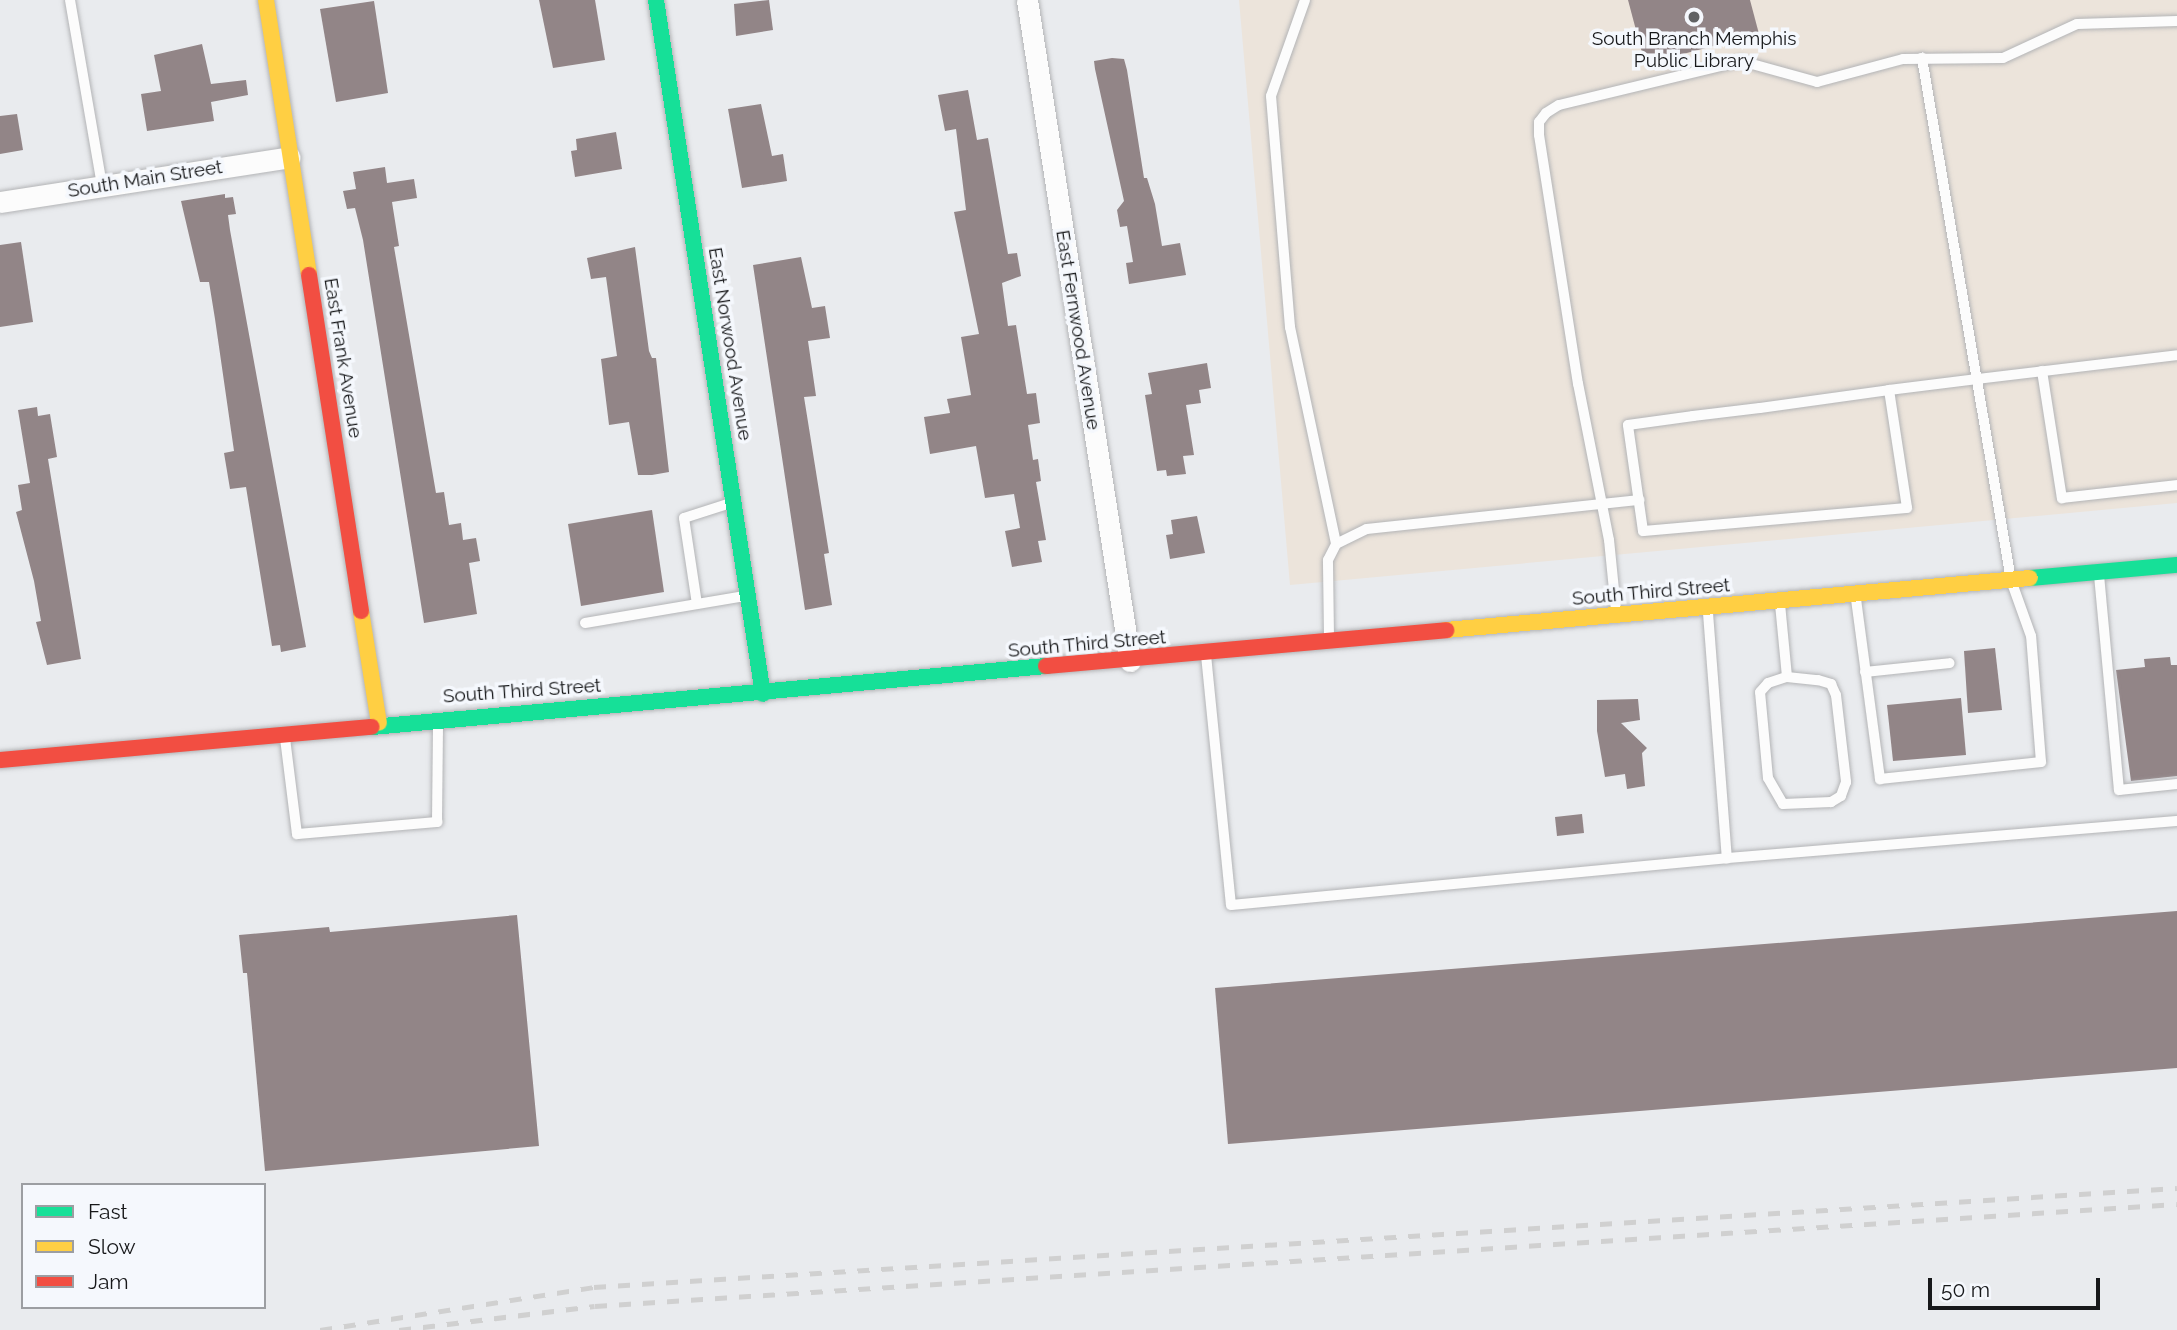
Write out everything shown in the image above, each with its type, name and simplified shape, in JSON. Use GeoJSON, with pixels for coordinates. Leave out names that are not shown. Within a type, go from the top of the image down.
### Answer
{"type":"FeatureCollection","features":[{"type":"Feature","properties":{"kind":"main road","name":"East Frank Avenue"},"geometry":{"type":"LineString","coordinates":[[266,0],[379,723]]}},
{"type":"Feature","properties":{"kind":"main road","name":"East Norwood Avenue"},"geometry":{"type":"LineString","coordinates":[[656,0],[763,694]]}},
{"type":"Feature","properties":{"kind":"main road","name":"South Third Street"},"geometry":{"type":"LineString","coordinates":[[0,759],[379,723],[763,694],[2177,565]]}},
{"type":"Feature","properties":{"kind":"street","name":"East Fernwood Avenue"},"geometry":{"type":"LineString","coordinates":[[1027,0],[1130,661]]}},
{"type":"Feature","properties":{"kind":"street","name":"South Main Street"},"geometry":{"type":"LineString","coordinates":[[0,202],[290,157]]}},
{"type":"Feature","properties":{"kind":"lane"},"geometry":{"type":"LineString","coordinates":[[70,0],[102,186]]}},
{"type":"Feature","properties":{"kind":"lane"},"geometry":{"type":"LineString","coordinates":[[1305,0],[1271,96],[1290,327],[1315,463],[1336,544]]}},
{"type":"Feature","properties":{"kind":"lane"},"geometry":{"type":"LineString","coordinates":[[1617,616],[1602,504],[1578,384],[1539,122],[1559,105],[1741,61],[1817,82],[1922,58],[2003,58],[2077,24],[2177,21]]}},
{"type":"Feature","properties":{"kind":"lane"},"geometry":{"type":"LineString","coordinates":[[1855,594],[1880,779],[2042,762],[2031,636],[2011,580],[1922,58]]}},
{"type":"Feature","properties":{"kind":"lane"},"geometry":{"type":"LineString","coordinates":[[1889,390],[1907,508],[1643,531],[1628,425],[1889,390],[2177,355]]}},
{"type":"Feature","properties":{"kind":"lane"},"geometry":{"type":"LineString","coordinates":[[2042,371],[2062,498],[2177,485]]}},
{"type":"Feature","properties":{"kind":"lane"},"geometry":{"type":"LineString","coordinates":[[1329,643],[1328,560],[1336,544],[1367,529],[1639,500]]}},
{"type":"Feature","properties":{"kind":"lane"},"geometry":{"type":"LineString","coordinates":[[697,604],[684,518],[733,502]]}},
{"type":"Feature","properties":{"kind":"lane"},"geometry":{"type":"LineString","coordinates":[[2098,572],[2119,790],[2177,784]]}},
{"type":"Feature","properties":{"kind":"lane"},"geometry":{"type":"LineString","coordinates":[[585,624],[747,596]]}},
{"type":"Feature","properties":{"kind":"lane"},"geometry":{"type":"LineString","coordinates":[[1780,601],[1787,677]]}},
{"type":"Feature","properties":{"kind":"lane"},"geometry":{"type":"LineString","coordinates":[[1708,608],[1727,858]]}},
{"type":"Feature","properties":{"kind":"lane"},"geometry":{"type":"LineString","coordinates":[[1205,654],[1231,905],[1727,858],[2177,821]]}},
{"type":"Feature","properties":{"kind":"lane"},"geometry":{"type":"LineString","coordinates":[[1865,672],[1950,663]]}},
{"type":"Feature","properties":{"kind":"lane"},"geometry":{"type":"LineString","coordinates":[[1787,677],[1830,684],[1836,695],[1846,782],[1841,796],[1831,802],[1783,804],[1768,778],[1760,692],[1768,683],[1787,677]]}},
{"type":"Feature","properties":{"kind":"lane"},"geometry":{"type":"LineString","coordinates":[[284,732],[297,834],[437,822],[438,718]]}},
{"type":"Feature","properties":{"kind":"shaded area"},"geometry":{"type":"Polygon","coordinates":[[[1239,0],[2177,0],[2177,503],[1290,585],[1239,0]]]}},
{"type":"Feature","properties":{"kind":"building"},"geometry":{"type":"Polygon","coordinates":[[[539,0],[595,0],[605,60],[553,68],[539,0]]]}},
{"type":"Feature","properties":{"kind":"building"},"geometry":{"type":"Polygon","coordinates":[[[769,0],[773,30],[736,36],[734,4],[769,0]]]}},
{"type":"Feature","properties":{"kind":"building","name":"South Branch Memphis Public Library"},"geometry":{"type":"Polygon","coordinates":[[[1628,0],[1750,0],[1759,34],[1645,64],[1628,0]]]}},
{"type":"Feature","properties":{"kind":"building"},"geometry":{"type":"Polygon","coordinates":[[[374,1],[388,93],[336,102],[320,9],[374,1]]]}},
{"type":"Feature","properties":{"kind":"building"},"geometry":{"type":"Polygon","coordinates":[[[202,44],[211,84],[246,80],[248,95],[211,102],[214,121],[147,131],[141,94],[161,91],[154,55],[202,44]]]}},
{"type":"Feature","properties":{"kind":"building"},"geometry":{"type":"Polygon","coordinates":[[[1124,59],[1127,70],[1144,178],[1147,178],[1155,204],[1162,246],[1180,243],[1186,275],[1129,284],[1126,263],[1133,262],[1127,226],[1120,227],[1117,210],[1124,201],[1094,61],[1124,59]]]}},
{"type":"Feature","properties":{"kind":"building"},"geometry":{"type":"Polygon","coordinates":[[[968,90],[977,140],[988,138],[1008,254],[1017,253],[1021,276],[1002,283],[1008,326],[1016,325],[1027,394],[1036,393],[1040,423],[1028,425],[1033,460],[1038,459],[1041,481],[1036,482],[1046,540],[1038,541],[1042,562],[1012,567],[1005,531],[1020,528],[1014,494],[985,498],[976,446],[930,454],[924,417],[950,413],[947,399],[971,395],[961,337],[979,334],[954,212],[966,210],[956,129],[945,131],[938,95],[968,90]]]}},
{"type":"Feature","properties":{"kind":"building"},"geometry":{"type":"Polygon","coordinates":[[[761,104],[772,156],[783,154],[787,181],[742,188],[728,109],[761,104]]]}},
{"type":"Feature","properties":{"kind":"building"},"geometry":{"type":"Polygon","coordinates":[[[17,114],[23,150],[0,154],[0,116],[17,114]]]}},
{"type":"Feature","properties":{"kind":"building"},"geometry":{"type":"Polygon","coordinates":[[[616,132],[622,169],[575,177],[571,151],[577,150],[576,139],[616,132]]]}},
{"type":"Feature","properties":{"kind":"building"},"geometry":{"type":"Polygon","coordinates":[[[385,167],[387,183],[414,179],[417,198],[392,202],[399,246],[394,247],[436,493],[444,492],[449,525],[461,523],[463,540],[476,538],[480,561],[469,563],[477,614],[424,623],[363,240],[355,208],[347,209],[343,191],[356,189],[353,172],[385,167]]]}},
{"type":"Feature","properties":{"kind":"building"},"geometry":{"type":"Polygon","coordinates":[[[225,194],[225,198],[233,197],[236,214],[228,215],[230,230],[306,647],[281,652],[280,645],[272,646],[246,487],[230,489],[224,453],[234,451],[209,282],[200,282],[181,201],[225,194]]]}},
{"type":"Feature","properties":{"kind":"building"},"geometry":{"type":"Polygon","coordinates":[[[21,242],[33,322],[0,327],[0,245],[21,242]]]}},
{"type":"Feature","properties":{"kind":"building"},"geometry":{"type":"Polygon","coordinates":[[[635,247],[649,351],[652,358],[656,358],[669,472],[652,475],[638,475],[629,422],[609,425],[601,359],[617,356],[606,277],[591,279],[587,258],[635,247]]]}},
{"type":"Feature","properties":{"kind":"building"},"geometry":{"type":"Polygon","coordinates":[[[801,257],[812,308],[825,306],[830,338],[808,341],[816,396],[804,397],[829,553],[824,554],[832,605],[805,610],[753,265],[801,257]]]}},
{"type":"Feature","properties":{"kind":"building"},"geometry":{"type":"Polygon","coordinates":[[[1207,363],[1211,388],[1199,390],[1201,403],[1186,405],[1194,455],[1183,456],[1186,474],[1167,476],[1166,470],[1157,471],[1145,395],[1152,394],[1148,373],[1207,363]]]}},
{"type":"Feature","properties":{"kind":"building"},"geometry":{"type":"Polygon","coordinates":[[[37,407],[38,416],[50,414],[57,457],[48,459],[81,659],[47,665],[36,622],[41,621],[34,581],[16,512],[22,510],[18,485],[30,483],[18,410],[37,407]]]}},
{"type":"Feature","properties":{"kind":"building"},"geometry":{"type":"Polygon","coordinates":[[[652,510],[664,592],[581,606],[568,524],[652,510]]]}},
{"type":"Feature","properties":{"kind":"building"},"geometry":{"type":"Polygon","coordinates":[[[1197,516],[1205,553],[1170,559],[1166,535],[1173,534],[1171,520],[1197,516]]]}},
{"type":"Feature","properties":{"kind":"building"},"geometry":{"type":"Polygon","coordinates":[[[1995,648],[2002,710],[1968,713],[1964,651],[1995,648]]]}},
{"type":"Feature","properties":{"kind":"building"},"geometry":{"type":"Polygon","coordinates":[[[2170,657],[2171,665],[2177,665],[2177,776],[2131,781],[2116,670],[2145,667],[2144,659],[2170,657]]]}},
{"type":"Feature","properties":{"kind":"building"},"geometry":{"type":"Polygon","coordinates":[[[1961,698],[1966,755],[1893,761],[1887,705],[1961,698]]]}},
{"type":"Feature","properties":{"kind":"building"},"geometry":{"type":"Polygon","coordinates":[[[1638,699],[1640,720],[1621,723],[1647,748],[1642,753],[1645,786],[1627,789],[1625,774],[1605,777],[1597,731],[1597,700],[1638,699]]]}},
{"type":"Feature","properties":{"kind":"building"},"geometry":{"type":"Polygon","coordinates":[[[1582,814],[1584,833],[1557,836],[1555,817],[1582,814]]]}},
{"type":"Feature","properties":{"kind":"building"},"geometry":{"type":"Polygon","coordinates":[[[2177,911],[2177,1068],[1228,1144],[1215,988],[2177,911]]]}},
{"type":"Feature","properties":{"kind":"building"},"geometry":{"type":"Polygon","coordinates":[[[517,915],[539,1146],[265,1171],[247,973],[243,973],[239,935],[329,927],[330,932],[517,915]]]}},
{"type":"Feature","properties":{"kind":"railway"},"geometry":{"type":"LineString","coordinates":[[320,1330],[594,1287],[2177,1188]]}},
{"type":"Feature","properties":{"kind":"railway"},"geometry":{"type":"LineString","coordinates":[[399,1330],[595,1306],[2177,1204]]}},
{"type":"Feature","properties":{"kind":"traffic: fast"},"geometry":{"type":"LineString","coordinates":[[656,0],[763,694]]}},
{"type":"Feature","properties":{"kind":"traffic: fast"},"geometry":{"type":"LineString","coordinates":[[2030,578],[2177,565]]}},
{"type":"Feature","properties":{"kind":"traffic: fast"},"geometry":{"type":"LineString","coordinates":[[372,727],[1046,666]]}},
{"type":"Feature","properties":{"kind":"traffic: slow"},"geometry":{"type":"LineString","coordinates":[[266,0],[309,275]]}},
{"type":"Feature","properties":{"kind":"traffic: slow"},"geometry":{"type":"LineString","coordinates":[[1446,630],[2030,578]]}},
{"type":"Feature","properties":{"kind":"traffic: slow"},"geometry":{"type":"LineString","coordinates":[[361,611],[379,723]]}},
{"type":"Feature","properties":{"kind":"traffic: jam"},"geometry":{"type":"LineString","coordinates":[[309,275],[361,611]]}},
{"type":"Feature","properties":{"kind":"traffic: jam"},"geometry":{"type":"LineString","coordinates":[[1046,666],[1446,630]]}},
{"type":"Feature","properties":{"kind":"traffic: jam"},"geometry":{"type":"LineString","coordinates":[[0,760],[372,727]]}},
{"type":"Feature","properties":{"kind":"place","name":"South Branch Memphis Public Library"},"geometry":{"type":"Point","coordinates":[1694,17]}}]}
